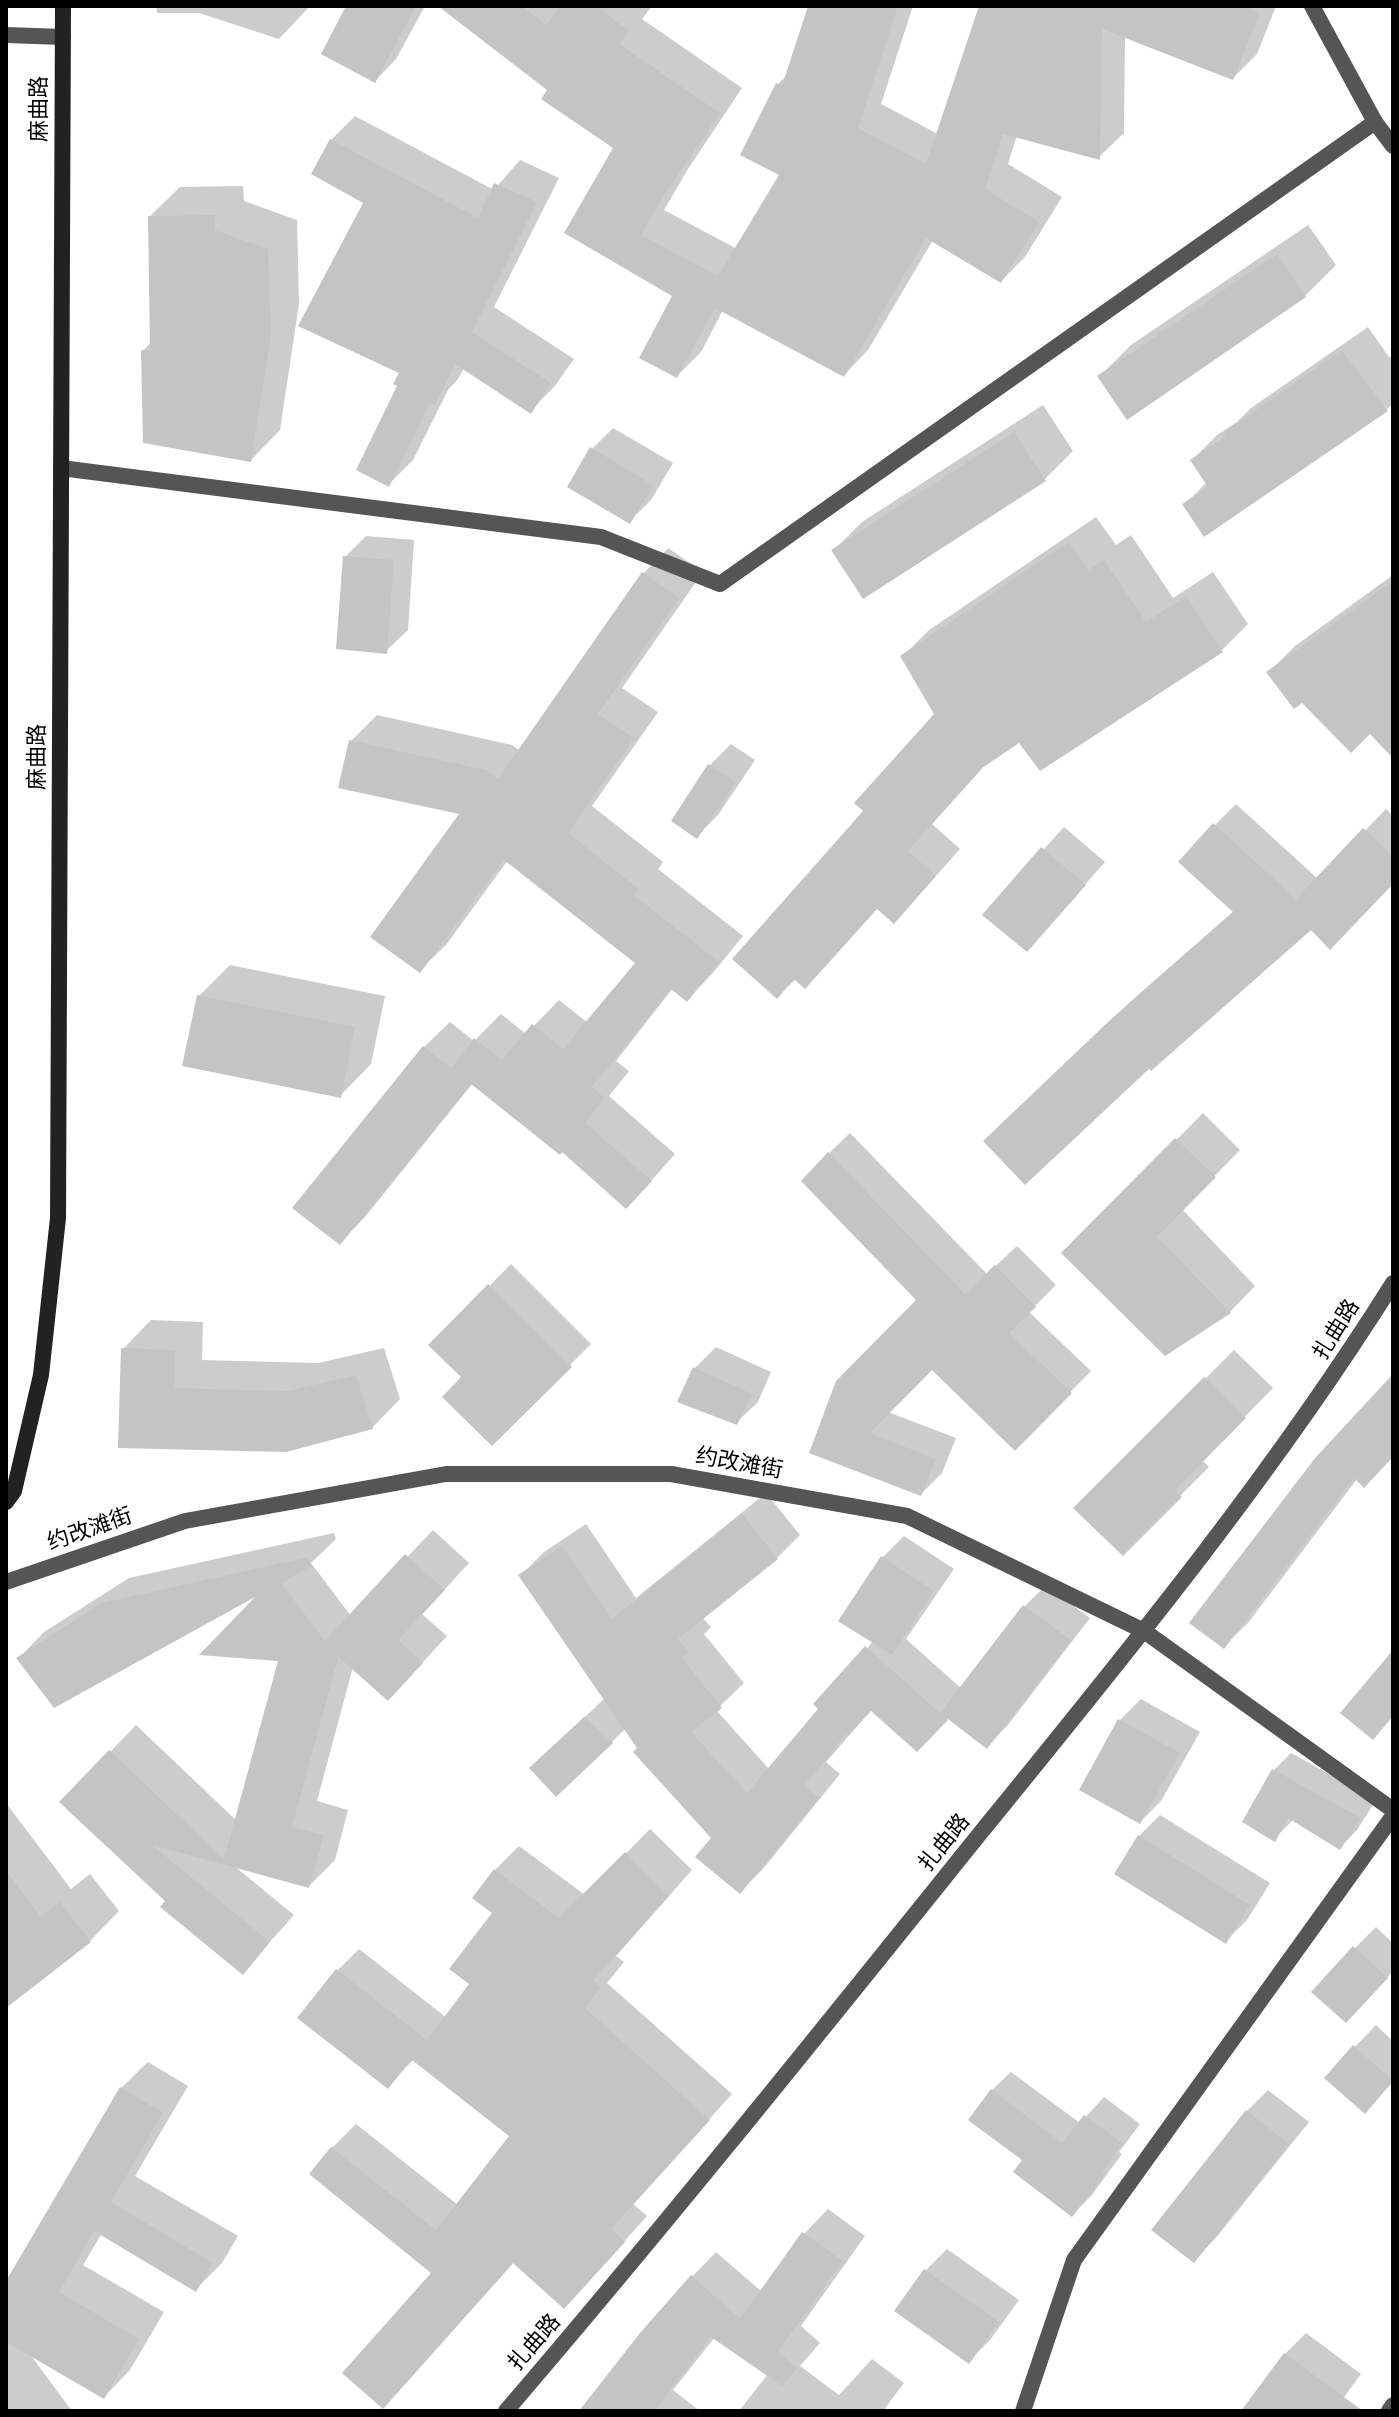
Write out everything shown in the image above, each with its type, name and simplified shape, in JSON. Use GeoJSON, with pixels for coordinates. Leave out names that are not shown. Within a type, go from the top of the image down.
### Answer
{"type":"FeatureCollection","features":[{"type":"Feature","properties":{"kind":"main road","name":"麻曲路"},"geometry":{"type":"LineString","coordinates":[[6,1502],[14,1491],[41,1375],[58,1218],[63,6]]}},
{"type":"Feature","properties":{"kind":"street"},"geometry":{"type":"LineString","coordinates":[[1312,6],[1375,122],[1393,146]]}},
{"type":"Feature","properties":{"kind":"street"},"geometry":{"type":"LineString","coordinates":[[6,35],[63,37]]}},
{"type":"Feature","properties":{"kind":"street"},"geometry":{"type":"LineString","coordinates":[[61,468],[601,537],[720,584],[1375,122]]}},
{"type":"Feature","properties":{"kind":"street","name":"扎曲路"},"geometry":{"type":"LineString","coordinates":[[506,2411],[653,2239],[1144,1631],[1337,1372],[1393,1283]]}},
{"type":"Feature","properties":{"kind":"street","name":"约改滩街"},"geometry":{"type":"LineString","coordinates":[[6,1582],[185,1521],[446,1474],[671,1474],[907,1516],[1144,1631],[1393,1813]]}},
{"type":"Feature","properties":{"kind":"street"},"geometry":{"type":"LineString","coordinates":[[1023,2411],[1074,2260],[1393,1813]]}},
{"type":"Feature","properties":{"kind":"street"},"geometry":{"type":"LineString","coordinates":[[1389,2411],[1393,2405]]}},
{"type":"Feature","properties":{"kind":"building"},"geometry":{"type":"Polygon","coordinates":[[[346,6],[416,6],[375,83],[321,54],[346,6]]]}},
{"type":"Feature","properties":{"kind":"building"},"geometry":{"type":"Polygon","coordinates":[[[438,6],[522,6],[546,25],[560,6],[595,6],[629,31],[619,44],[720,113],[664,195],[641,235],[718,276],[779,175],[740,155],[776,83],[782,86],[808,6],[898,6],[858,128],[926,164],[979,6],[1242,6],[1260,13],[1233,80],[1102,29],[1100,160],[1003,134],[985,189],[1039,222],[1001,283],[926,238],[844,377],[715,308],[677,378],[639,358],[672,296],[564,233],[613,148],[541,99],[547,90],[438,6]]]}},
{"type":"Feature","properties":{"kind":"building"},"geometry":{"type":"Polygon","coordinates":[[[330,139],[478,218],[494,183],[537,202],[472,332],[551,383],[531,414],[455,364],[435,405],[430,403],[389,487],[356,470],[397,386],[393,384],[399,373],[298,326],[363,203],[311,174],[330,139]]]}},
{"type":"Feature","properties":{"kind":"building"},"geometry":{"type":"Polygon","coordinates":[[[215,215],[215,230],[268,249],[271,334],[251,462],[143,443],[141,350],[150,350],[148,216],[215,215]]]}},
{"type":"Feature","properties":{"kind":"building"},"geometry":{"type":"Polygon","coordinates":[[[1277,254],[1306,297],[1127,420],[1097,376],[1277,254]]]}},
{"type":"Feature","properties":{"kind":"building"},"geometry":{"type":"Polygon","coordinates":[[[1342,350],[1388,411],[1204,537],[1182,504],[1208,487],[1190,460],[1226,436],[1223,433],[1342,350]]]}},
{"type":"Feature","properties":{"kind":"building"},"geometry":{"type":"Polygon","coordinates":[[[1014,432],[1046,481],[863,599],[831,550],[1014,432]]]}},
{"type":"Feature","properties":{"kind":"building"},"geometry":{"type":"Polygon","coordinates":[[[590,447],[653,485],[630,524],[567,487],[590,447]]]}},
{"type":"Feature","properties":{"kind":"building"},"geometry":{"type":"Polygon","coordinates":[[[1069,542],[1089,570],[1104,560],[1146,622],[1186,596],[1223,652],[1040,771],[1019,743],[982,768],[908,851],[936,876],[894,924],[877,909],[805,989],[794,979],[777,999],[732,959],[863,811],[854,803],[934,714],[900,656],[1069,542]]]}},
{"type":"Feature","properties":{"kind":"building"},"geometry":{"type":"Polygon","coordinates":[[[343,556],[394,560],[387,654],[336,649],[343,556]]]}},
{"type":"Feature","properties":{"kind":"building"},"geometry":{"type":"Polygon","coordinates":[[[642,572],[679,598],[598,714],[634,738],[568,833],[639,889],[634,895],[719,962],[687,1002],[671,989],[592,1087],[605,1098],[585,1123],[652,1181],[626,1209],[562,1152],[560,1155],[471,1084],[340,1245],[292,1208],[423,1046],[451,1068],[474,1038],[502,1060],[532,1024],[563,1049],[635,963],[504,860],[420,973],[370,937],[459,814],[338,788],[349,740],[486,770],[498,779],[642,572]]]}},
{"type":"Feature","properties":{"kind":"building"},"geometry":{"type":"Polygon","coordinates":[[[1393,581],[1393,758],[1370,734],[1351,753],[1302,703],[1294,709],[1266,672],[1393,581]]]}},
{"type":"Feature","properties":{"kind":"building"},"geometry":{"type":"Polygon","coordinates":[[[708,764],[736,782],[697,839],[671,821],[708,764]]]}},
{"type":"Feature","properties":{"kind":"building"},"geometry":{"type":"Polygon","coordinates":[[[1213,823],[1296,899],[1363,828],[1393,856],[1393,884],[1330,950],[1311,930],[1151,1071],[1149,1069],[1025,1185],[983,1141],[1108,1022],[1233,912],[1178,862],[1213,823]]]}},
{"type":"Feature","properties":{"kind":"building"},"geometry":{"type":"Polygon","coordinates":[[[1041,847],[1086,885],[1027,952],[982,915],[1041,847]]]}},
{"type":"Feature","properties":{"kind":"building"},"geometry":{"type":"Polygon","coordinates":[[[197,995],[355,1027],[341,1098],[182,1066],[197,995]]]}},
{"type":"Feature","properties":{"kind":"building"},"geometry":{"type":"Polygon","coordinates":[[[1175,1138],[1216,1177],[1157,1237],[1231,1313],[1165,1356],[1061,1253],[1175,1138]]]}},
{"type":"Feature","properties":{"kind":"building"},"geometry":{"type":"Polygon","coordinates":[[[828,1152],[965,1294],[995,1265],[1036,1307],[1009,1333],[1072,1393],[1015,1451],[932,1370],[870,1433],[936,1459],[921,1496],[809,1453],[836,1381],[916,1300],[801,1181],[828,1152]]]}},
{"type":"Feature","properties":{"kind":"building"},"geometry":{"type":"Polygon","coordinates":[[[488,1284],[572,1367],[492,1446],[442,1397],[461,1377],[428,1345],[488,1284]]]}},
{"type":"Feature","properties":{"kind":"building"},"geometry":{"type":"Polygon","coordinates":[[[121,1348],[175,1350],[175,1388],[288,1391],[356,1375],[373,1429],[286,1452],[118,1448],[121,1348]]]}},
{"type":"Feature","properties":{"kind":"building"},"geometry":{"type":"Polygon","coordinates":[[[693,1367],[752,1394],[737,1425],[677,1402],[693,1367]]]}},
{"type":"Feature","properties":{"kind":"building"},"geometry":{"type":"Polygon","coordinates":[[[1393,1374],[1393,1457],[1364,1488],[1354,1478],[1224,1649],[1189,1623],[1316,1457],[1393,1374]]]}},
{"type":"Feature","properties":{"kind":"building"},"geometry":{"type":"Polygon","coordinates":[[[1204,1377],[1246,1418],[1175,1490],[1182,1497],[1123,1556],[1073,1508],[1204,1377]]]}},
{"type":"Feature","properties":{"kind":"building"},"geometry":{"type":"Polygon","coordinates":[[[742,1514],[778,1559],[678,1639],[689,1652],[682,1658],[722,1708],[691,1732],[747,1793],[818,1709],[813,1704],[865,1646],[948,1720],[917,1752],[871,1711],[848,1736],[846,1734],[804,1786],[819,1798],[740,1894],[695,1857],[711,1838],[633,1752],[637,1748],[518,1575],[562,1546],[612,1619],[742,1514]]]}},
{"type":"Feature","properties":{"kind":"building"},"geometry":{"type":"Polygon","coordinates":[[[405,1554],[445,1590],[398,1640],[423,1663],[388,1701],[333,1652],[338,1658],[292,1827],[324,1835],[309,1888],[152,1845],[270,1942],[243,1975],[160,1907],[165,1901],[59,1802],[109,1750],[224,1859],[278,1661],[199,1655],[255,1597],[54,1708],[16,1658],[101,1603],[308,1557],[311,1566],[281,1583],[325,1641],[405,1554]]]}},
{"type":"Feature","properties":{"kind":"building"},"geometry":{"type":"Polygon","coordinates":[[[881,1556],[934,1591],[892,1655],[838,1621],[881,1556]]]}},
{"type":"Feature","properties":{"kind":"building"},"geometry":{"type":"Polygon","coordinates":[[[1023,1605],[1071,1640],[987,1749],[940,1713],[1023,1605]]]}},
{"type":"Feature","properties":{"kind":"building"},"geometry":{"type":"Polygon","coordinates":[[[1393,1650],[1393,1716],[1373,1740],[1340,1713],[1393,1650]]]}},
{"type":"Feature","properties":{"kind":"building"},"geometry":{"type":"Polygon","coordinates":[[[584,1717],[613,1743],[556,1797],[529,1768],[584,1717]]]}},
{"type":"Feature","properties":{"kind":"building"},"geometry":{"type":"Polygon","coordinates":[[[1118,1719],[1180,1753],[1140,1824],[1079,1790],[1118,1719]]]}},
{"type":"Feature","properties":{"kind":"building"},"geometry":{"type":"Polygon","coordinates":[[[1272,1769],[1361,1818],[1340,1850],[1288,1818],[1275,1842],[1242,1822],[1272,1769]]]}},
{"type":"Feature","properties":{"kind":"building"},"geometry":{"type":"Polygon","coordinates":[[[1138,1835],[1250,1905],[1226,1944],[1114,1874],[1138,1835]]]}},
{"type":"Feature","properties":{"kind":"building"},"geometry":{"type":"Polygon","coordinates":[[[625,1852],[669,1896],[593,1981],[601,1987],[585,2008],[710,2120],[611,2229],[625,2242],[564,2309],[513,2263],[383,2409],[342,2373],[431,2273],[309,2174],[331,2147],[436,2230],[509,2136],[412,2060],[469,1984],[449,1969],[492,1913],[472,1898],[494,1869],[559,1918],[625,1852]]]}},
{"type":"Feature","properties":{"kind":"building"},"geometry":{"type":"Polygon","coordinates":[[[6,1871],[41,1917],[60,1902],[91,1942],[6,2008],[6,1871]]]}},
{"type":"Feature","properties":{"kind":"building"},"geometry":{"type":"Polygon","coordinates":[[[1353,1946],[1388,1978],[1346,2023],[1311,1992],[1353,1946]]]}},
{"type":"Feature","properties":{"kind":"building"},"geometry":{"type":"Polygon","coordinates":[[[336,1969],[427,2040],[388,2089],[297,2018],[336,1969]]]}},
{"type":"Feature","properties":{"kind":"building"},"geometry":{"type":"Polygon","coordinates":[[[1353,2045],[1393,2081],[1365,2114],[1324,2078],[1353,2045]]]}},
{"type":"Feature","properties":{"kind":"building"},"geometry":{"type":"Polygon","coordinates":[[[120,2087],[163,2113],[111,2202],[213,2263],[196,2292],[94,2231],[59,2292],[139,2339],[104,2399],[6,2342],[6,2281],[120,2087]]]}},
{"type":"Feature","properties":{"kind":"building"},"geometry":{"type":"Polygon","coordinates":[[[991,2089],[1062,2143],[1084,2115],[1122,2143],[1102,2172],[1105,2174],[1072,2217],[1013,2172],[1022,2160],[968,2120],[991,2089]]]}},
{"type":"Feature","properties":{"kind":"building"},"geometry":{"type":"Polygon","coordinates":[[[1246,2110],[1289,2144],[1194,2263],[1151,2230],[1246,2110]]]}},
{"type":"Feature","properties":{"kind":"building"},"geometry":{"type":"Polygon","coordinates":[[[802,2232],[843,2261],[778,2352],[797,2368],[782,2386],[711,2337],[654,2411],[579,2411],[640,2333],[691,2275],[740,2319],[802,2232]]]}},
{"type":"Feature","properties":{"kind":"building"},"geometry":{"type":"Polygon","coordinates":[[[924,2269],[999,2322],[969,2364],[894,2311],[924,2269]]]}},
{"type":"Feature","properties":{"kind":"building"},"geometry":{"type":"Polygon","coordinates":[[[1284,2353],[1363,2411],[1241,2411],[1284,2353]]]}}]}
